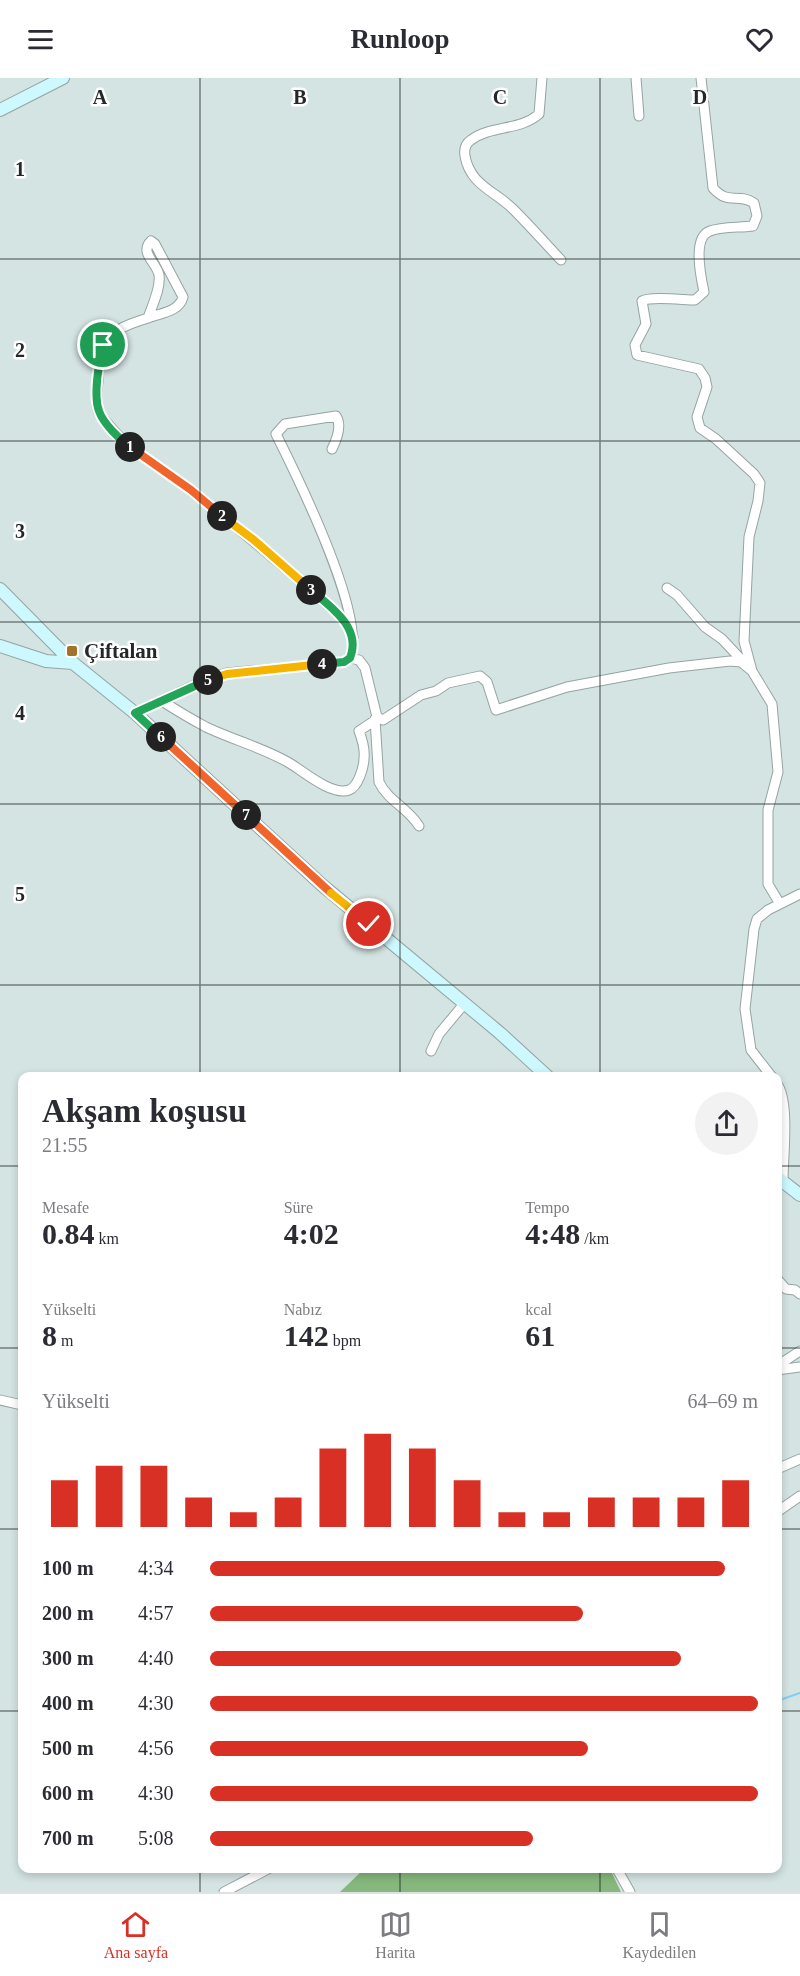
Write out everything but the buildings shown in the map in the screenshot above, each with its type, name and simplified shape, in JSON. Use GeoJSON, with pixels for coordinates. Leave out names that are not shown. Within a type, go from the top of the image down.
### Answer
{"type":"FeatureCollection","features":[{"type":"Feature","properties":{"kind":"street"},"geometry":{"type":"LineString","coordinates":[[0,110],[63,78]]}},
{"type":"Feature","properties":{"kind":"street"},"geometry":{"type":"LineString","coordinates":[[542,78],[539,114],[530,122],[491,131],[471,139],[465,152],[472,176],[484,188],[506,202],[561,260]]}},
{"type":"Feature","properties":{"kind":"street"},"geometry":{"type":"LineString","coordinates":[[636,78],[639,116]]}},
{"type":"Feature","properties":{"kind":"street"},"geometry":{"type":"LineString","coordinates":[[701,78],[713,188],[720,196],[746,198],[754,203],[757,216],[753,226],[710,231],[702,235],[700,272],[704,292],[695,300],[666,300],[648,297],[642,301],[646,324],[635,345],[637,355],[699,369],[705,378],[706,387],[697,417],[700,428],[716,439],[754,474],[760,483],[749,537],[744,641],[752,671]]}},
{"type":"Feature","properties":{"kind":"street"},"geometry":{"type":"LineString","coordinates":[[148,318],[159,281],[159,274],[146,251],[151,241],[155,244],[183,297],[175,309],[119,329],[103,345],[99,359],[97,395],[99,414],[126,444],[191,490],[254,540],[328,604],[346,624],[353,637]]}},
{"type":"Feature","properties":{"kind":"street"},"geometry":{"type":"LineString","coordinates":[[135,713],[199,683],[227,674],[344,662],[350,658],[353,652],[353,637],[342,585],[306,495],[276,434],[285,424],[336,416],[339,421],[337,440],[332,448]]}},
{"type":"Feature","properties":{"kind":"street"},"geometry":{"type":"LineString","coordinates":[[667,588],[705,627],[722,639],[752,671],[771,704],[778,772],[768,810],[768,884],[780,904]]}},
{"type":"Feature","properties":{"kind":"street"},"geometry":{"type":"LineString","coordinates":[[0,589],[73,663],[135,713],[321,885],[500,1033],[543,1072]]}},
{"type":"Feature","properties":{"kind":"street"},"geometry":{"type":"LineString","coordinates":[[0,646],[46,662],[73,663]]}},
{"type":"Feature","properties":{"kind":"street"},"geometry":{"type":"LineString","coordinates":[[350,658],[359,660],[365,668],[376,719],[379,782],[383,790],[412,816],[419,826]]}},
{"type":"Feature","properties":{"kind":"street"},"geometry":{"type":"LineString","coordinates":[[162,701],[205,726],[276,756],[292,764],[308,777],[343,791],[355,786],[365,757],[359,731],[376,719],[389,718],[409,702],[436,691],[448,683],[480,676],[487,682],[496,710],[567,687],[669,668],[730,661],[741,662],[752,671]]}},
{"type":"Feature","properties":{"kind":"street"},"geometry":{"type":"LineString","coordinates":[[768,1072],[751,1050],[745,1009],[754,929],[757,919],[768,910],[800,894]]}},
{"type":"Feature","properties":{"kind":"street"},"geometry":{"type":"LineString","coordinates":[[431,1051],[439,1034],[464,1004]]}},
{"type":"Feature","properties":{"kind":"street"},"geometry":{"type":"LineString","coordinates":[[782,1095],[785,1111],[782,1151]]}},
{"type":"Feature","properties":{"kind":"street"},"geometry":{"type":"LineString","coordinates":[[782,1180],[800,1195]]}},
{"type":"Feature","properties":{"kind":"street"},"geometry":{"type":"LineString","coordinates":[[782,1285],[786,1289],[798,1291]]}},
{"type":"Feature","properties":{"kind":"street"},"geometry":{"type":"LineString","coordinates":[[782,1364],[800,1351]]}},
{"type":"Feature","properties":{"kind":"street"},"geometry":{"type":"LineString","coordinates":[[782,1368],[800,1367]]}},
{"type":"Feature","properties":{"kind":"street"},"geometry":{"type":"LineString","coordinates":[[0,1400],[18,1404]]}},
{"type":"Feature","properties":{"kind":"street"},"geometry":{"type":"LineString","coordinates":[[782,1467],[800,1459]]}},
{"type":"Feature","properties":{"kind":"street"},"geometry":{"type":"LineString","coordinates":[[782,1509],[800,1496]]}},
{"type":"Feature","properties":{"kind":"street"},"geometry":{"type":"LineString","coordinates":[[225,1892],[261,1873]]}},
{"type":"Feature","properties":{"kind":"street"},"geometry":{"type":"LineString","coordinates":[[619,1873],[630,1892]]}},
{"type":"Feature","properties":{"kind":"green space"},"geometry":{"type":"Polygon","coordinates":[[[360,1873],[612,1873],[621,1892],[340,1892],[360,1873]]]}},
{"type":"Feature","properties":{"kind":"waterway"},"geometry":{"type":"LineString","coordinates":[[782,1699],[800,1693]]}},
{"type":"Feature","properties":{"kind":"place","name":"Çiftalan"},"geometry":{"type":"Point","coordinates":[72,651]}},
{"type":"Feature","properties":{"kind":"route"},"geometry":{"type":"LineString","coordinates":[[103,345],[99,359],[97,405],[99,414],[126,444],[191,490],[254,540],[336,612],[353,637],[353,652],[344,662],[227,674],[199,683],[135,713],[321,885],[369,924]]}}]}
